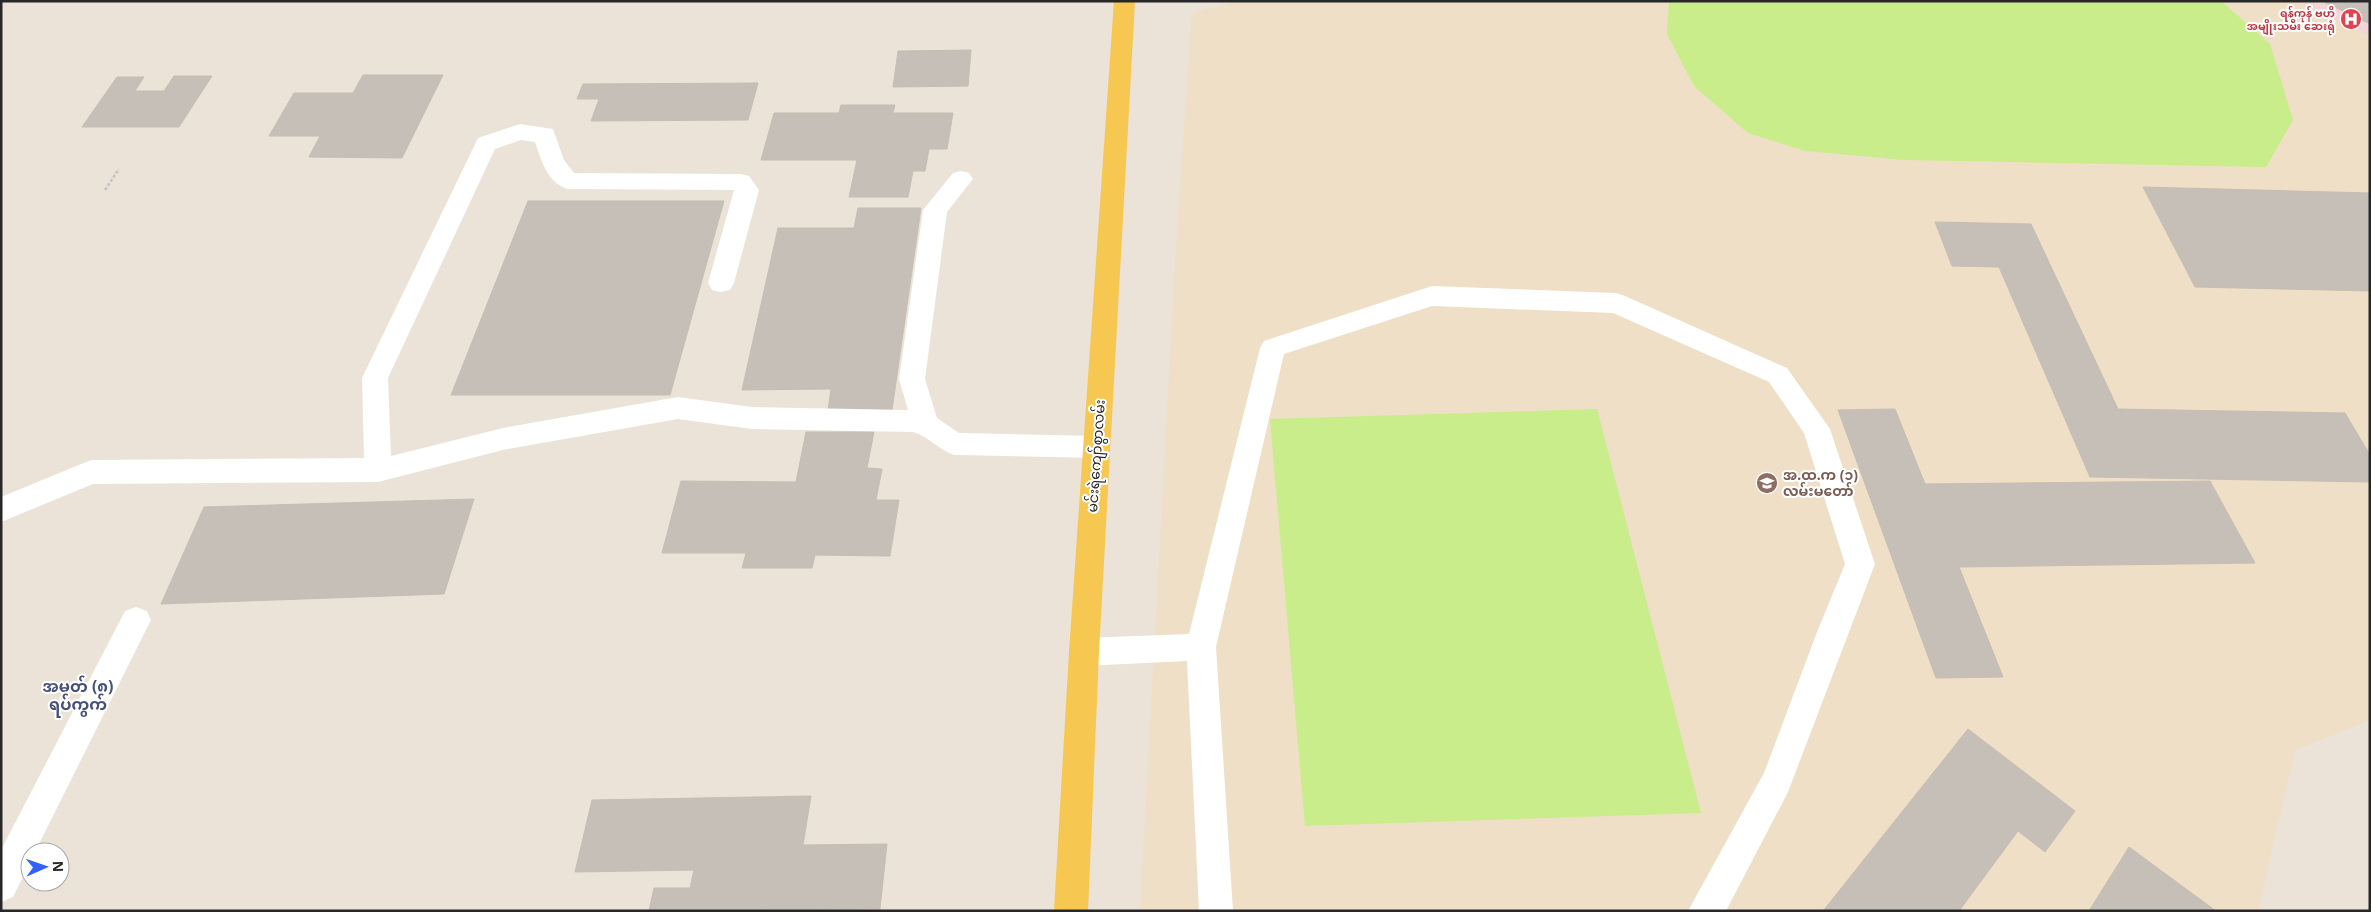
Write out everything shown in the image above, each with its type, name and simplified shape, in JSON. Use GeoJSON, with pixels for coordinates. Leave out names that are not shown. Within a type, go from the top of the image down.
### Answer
{"type":"FeatureCollection","features":[{"type":"Feature","properties":{"kind":"main road","name":"မင်းရဲကျော်စွာလမ်း"},"geometry":{"type":"LineString","coordinates":[[1071,911],[1084,652],[1125,1]]}},
{"type":"Feature","properties":{"kind":"street"},"geometry":{"type":"LineString","coordinates":[[378,470],[375,378],[486,144],[520,132],[545,135],[554,162],[568,181],[741,182],[747,190],[721,283]]}},
{"type":"Feature","properties":{"kind":"street"},"geometry":{"type":"LineString","coordinates":[[926,424],[912,379],[935,210],[961,179]]}},
{"type":"Feature","properties":{"kind":"street"},"geometry":{"type":"LineString","coordinates":[[1216,911],[1201,648],[1272,348],[1432,296],[1616,303],[1778,375],[1816,429],[1860,564],[1832,632],[1777,781],[1714,899],[1705,911]]}},
{"type":"Feature","properties":{"kind":"street"},"geometry":{"type":"LineString","coordinates":[[1,510],[91,472],[378,470],[503,439],[678,408],[752,418],[913,421],[926,424],[954,444],[1097,447]]}},
{"type":"Feature","properties":{"kind":"street"},"geometry":{"type":"LineString","coordinates":[[1,886],[11,846],[136,620]]}},
{"type":"Feature","properties":{"kind":"street"},"geometry":{"type":"LineString","coordinates":[[1084,652],[1201,648]]}},
{"type":"Feature","properties":{"kind":"path"},"geometry":{"type":"LineString","coordinates":[[105,190],[119,169]]}},
{"type":"Feature","properties":{"kind":"shaded area","name":"အ.ထ.က (၁) လမ်းမတော်"},"geometry":{"type":"Polygon","coordinates":[[[1237,1],[2296,1],[2370,36],[2370,720],[2295,750],[2258,911],[1140,911],[1176,246],[1192,13],[1237,1]]]}},
{"type":"Feature","properties":{"kind":"shaded area","name":"ရန်ကုန် ဗဟို အမျိုးသမီး ဆေးရုံ"},"geometry":{"type":"Polygon","coordinates":[[[2296,1],[2370,1],[2370,36],[2296,1]]]}},
{"type":"Feature","properties":{"kind":"green space"},"geometry":{"type":"Polygon","coordinates":[[[1669,1],[2221,1],[2270,44],[2293,120],[2266,167],[1906,160],[1805,151],[1748,133],[1694,86],[1667,34],[1669,1]]]}},
{"type":"Feature","properties":{"kind":"green space"},"geometry":{"type":"Polygon","coordinates":[[[1597,409],[1701,813],[1305,826],[1270,419],[1597,409]]]}},
{"type":"Feature","properties":{"kind":"building"},"geometry":{"type":"Polygon","coordinates":[[[2322,1],[2370,1],[2370,24],[2322,1]]]}},
{"type":"Feature","properties":{"kind":"building"},"geometry":{"type":"Polygon","coordinates":[[[971,50],[968,86],[893,87],[898,51],[971,50]]]}},
{"type":"Feature","properties":{"kind":"building"},"geometry":{"type":"Polygon","coordinates":[[[363,75],[443,75],[402,158],[309,157],[320,136],[269,136],[294,93],[353,93],[363,75]]]}},
{"type":"Feature","properties":{"kind":"building"},"geometry":{"type":"Polygon","coordinates":[[[174,76],[212,76],[179,127],[82,127],[117,77],[144,77],[135,91],[164,91],[174,76]]]}},
{"type":"Feature","properties":{"kind":"building"},"geometry":{"type":"Polygon","coordinates":[[[758,83],[748,120],[591,121],[599,99],[577,99],[583,84],[758,83]]]}},
{"type":"Feature","properties":{"kind":"building"},"geometry":{"type":"Polygon","coordinates":[[[841,105],[895,105],[893,113],[953,113],[947,149],[929,149],[925,171],[913,171],[908,197],[849,197],[857,160],[761,160],[774,113],[839,113],[841,105]]]}},
{"type":"Feature","properties":{"kind":"building"},"geometry":{"type":"Polygon","coordinates":[[[2143,187],[2370,193],[2370,291],[2195,287],[2143,187]]]}},
{"type":"Feature","properties":{"kind":"building"},"geometry":{"type":"Polygon","coordinates":[[[528,201],[724,201],[670,395],[451,395],[528,201]]]}},
{"type":"Feature","properties":{"kind":"building"},"geometry":{"type":"Polygon","coordinates":[[[858,208],[921,208],[891,417],[827,417],[831,389],[742,390],[778,228],[854,228],[858,208]]]}},
{"type":"Feature","properties":{"kind":"building"},"geometry":{"type":"Polygon","coordinates":[[[1935,222],[2031,224],[2118,409],[2345,413],[2370,455],[2370,482],[2090,477],[1999,267],[1952,266],[1935,222]]]}},
{"type":"Feature","properties":{"kind":"building"},"geometry":{"type":"Polygon","coordinates":[[[1895,409],[1925,484],[2210,481],[2255,563],[1959,567],[2003,677],[1936,678],[1838,410],[1895,409]]]}},
{"type":"Feature","properties":{"kind":"building"},"geometry":{"type":"Polygon","coordinates":[[[806,432],[874,432],[867,468],[882,469],[876,500],[899,500],[890,556],[815,555],[812,568],[742,568],[746,553],[662,553],[681,481],[796,482],[806,432]]]}},
{"type":"Feature","properties":{"kind":"building"},"geometry":{"type":"Polygon","coordinates":[[[474,499],[444,594],[161,604],[204,507],[474,499]]]}},
{"type":"Feature","properties":{"kind":"building"},"geometry":{"type":"Polygon","coordinates":[[[1968,729],[2075,811],[2045,852],[2018,831],[1959,911],[1823,911],[1968,729]]]}},
{"type":"Feature","properties":{"kind":"building"},"geometry":{"type":"Polygon","coordinates":[[[811,796],[803,845],[887,844],[880,909],[649,911],[654,888],[690,888],[694,870],[575,872],[592,800],[811,796]]]}},
{"type":"Feature","properties":{"kind":"building"},"geometry":{"type":"Polygon","coordinates":[[[2129,847],[2216,911],[2089,911],[2129,847]]]}},
{"type":"Feature","properties":{"kind":"place","name":"ရန်ကုန် ဗဟို အမျိုးသမီး ဆေးရုံ"},"geometry":{"type":"Point","coordinates":[2351,19]}},
{"type":"Feature","properties":{"kind":"place","name":"အ.ထ.က (၁) လမ်းမတော်"},"geometry":{"type":"Point","coordinates":[1767,483]}},
{"type":"Feature","properties":{"kind":"district","name":"အမှတ် (၈) ရပ်ကွက်"},"geometry":{"type":"Point","coordinates":[78,695]}}]}
